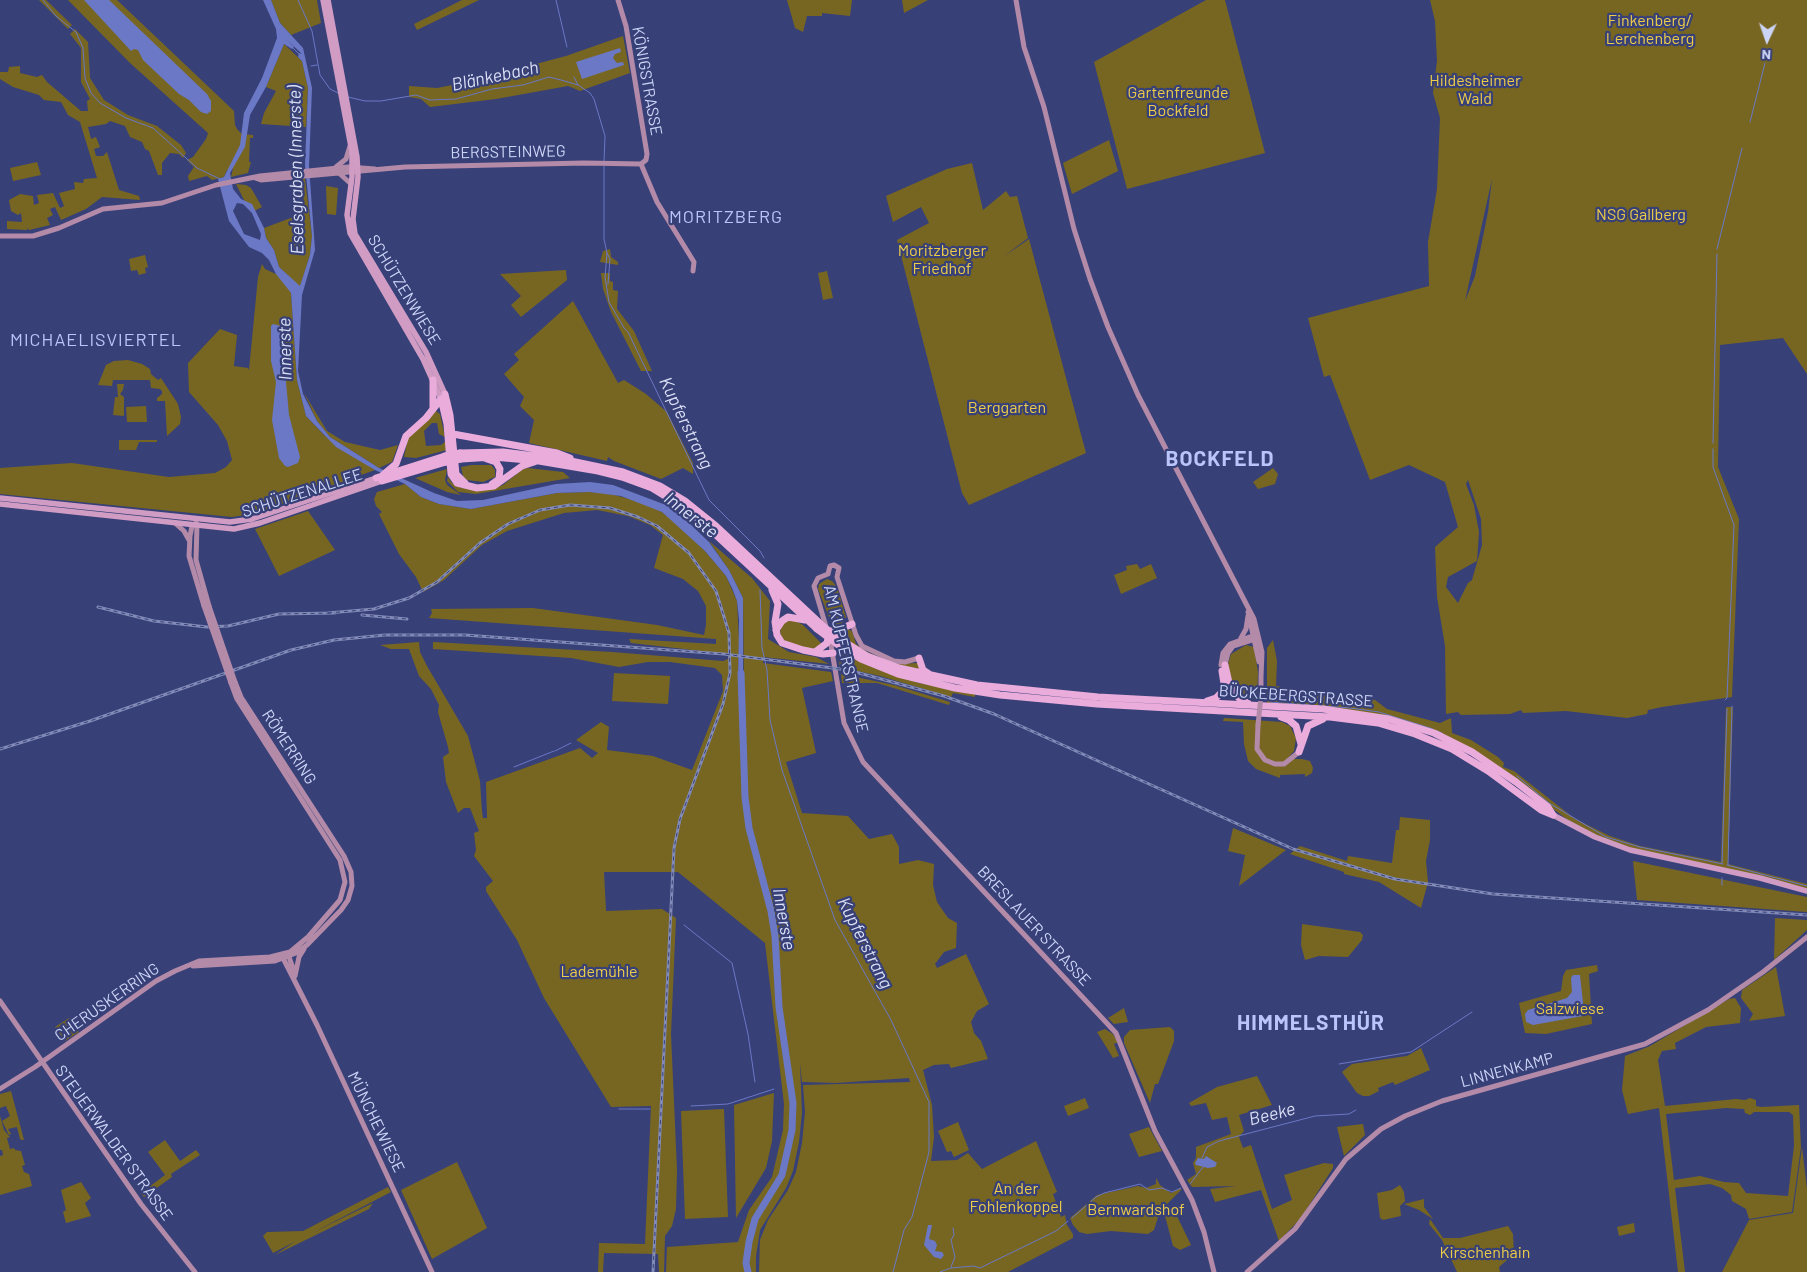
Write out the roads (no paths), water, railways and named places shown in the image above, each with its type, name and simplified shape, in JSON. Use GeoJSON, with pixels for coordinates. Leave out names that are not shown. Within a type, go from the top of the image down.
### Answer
{"type":"FeatureCollection","features":[{"type":"Feature","properties":{"kind":"highway"},"geometry":{"type":"LineString","coordinates":[[433,380],[433,409]]}},
{"type":"Feature","properties":{"kind":"highway"},"geometry":{"type":"LineString","coordinates":[[380,478],[396,464],[405,437],[443,397]]}},
{"type":"Feature","properties":{"kind":"highway"},"geometry":{"type":"LineString","coordinates":[[443,397],[453,434],[456,472],[460,480],[474,485],[495,483],[500,475],[498,465],[493,460],[479,457]]}},
{"type":"Feature","properties":{"kind":"highway"},"geometry":{"type":"LineString","coordinates":[[443,397],[451,474],[457,483],[477,488],[494,486],[522,466],[539,461]]}},
{"type":"Feature","properties":{"kind":"highway"},"geometry":{"type":"LineString","coordinates":[[453,434],[557,452],[581,463]]}},
{"type":"Feature","properties":{"kind":"highway","name":"BÜCKEBERGSTRASSE"},"geometry":{"type":"LineString","coordinates":[[461,456],[510,452],[581,463],[642,478],[685,501],[716,526],[812,620]]}},
{"type":"Feature","properties":{"kind":"highway","name":"BÜCKEBERGSTRASSE"},"geometry":{"type":"LineString","coordinates":[[461,456],[539,461],[622,477],[663,494],[704,523],[770,585],[812,620],[859,652],[882,663],[936,678],[977,686],[1033,692],[1350,712],[1376,716],[1418,727],[1453,742],[1495,766],[1548,807],[1553,815]]}},
{"type":"Feature","properties":{"kind":"highway","name":"SCHÜTZENALLEE"},"geometry":{"type":"LineString","coordinates":[[380,478],[461,456]]}},
{"type":"Feature","properties":{"kind":"highway"},"geometry":{"type":"LineString","coordinates":[[770,585],[778,604],[776,630],[778,639],[787,646],[816,652],[833,653]]}},
{"type":"Feature","properties":{"kind":"highway"},"geometry":{"type":"LineString","coordinates":[[776,630],[782,621],[788,617],[797,616],[812,620]]}},
{"type":"Feature","properties":{"kind":"highway"},"geometry":{"type":"LineString","coordinates":[[816,652],[827,643],[827,631],[841,630],[852,624]]}},
{"type":"Feature","properties":{"kind":"highway","name":"BÜCKEBERGSTRASSE"},"geometry":{"type":"LineString","coordinates":[[827,631],[837,644],[862,659],[898,674],[976,692],[1061,702],[1330,717],[1378,723],[1433,740],[1471,760],[1541,810],[1553,815]]}},
{"type":"Feature","properties":{"kind":"highway"},"geometry":{"type":"LineString","coordinates":[[919,658],[923,670],[936,678]]}},
{"type":"Feature","properties":{"kind":"highway"},"geometry":{"type":"LineString","coordinates":[[1200,703],[1213,699],[1221,693],[1224,684],[1223,665]]}},
{"type":"Feature","properties":{"kind":"highway"},"geometry":{"type":"LineString","coordinates":[[1223,665],[1234,693],[1242,701],[1256,706]]}},
{"type":"Feature","properties":{"kind":"highway"},"geometry":{"type":"LineString","coordinates":[[1271,714],[1292,722],[1298,730],[1301,744]]}},
{"type":"Feature","properties":{"kind":"highway"},"geometry":{"type":"LineString","coordinates":[[1299,752],[1309,725],[1330,717]]}},
{"type":"Feature","properties":{"kind":"main road"},"geometry":{"type":"LineString","coordinates":[[323,0],[344,96],[355,170]]}},
{"type":"Feature","properties":{"kind":"main road"},"geometry":{"type":"LineString","coordinates":[[328,0],[355,170]]}},
{"type":"Feature","properties":{"kind":"main road","name":"SCHÜTZENWIESE"},"geometry":{"type":"LineString","coordinates":[[355,170],[347,215],[352,240],[443,397]]}},
{"type":"Feature","properties":{"kind":"main road","name":"SCHÜTZENWIESE"},"geometry":{"type":"LineString","coordinates":[[355,170],[353,218],[357,239],[418,338],[443,397]]}},
{"type":"Feature","properties":{"kind":"main road","name":"SCHÜTZENALLEE"},"geometry":{"type":"LineString","coordinates":[[0,498],[196,523],[225,529],[248,526],[380,478]]}},
{"type":"Feature","properties":{"kind":"main road","name":"SCHÜTZENALLEE"},"geometry":{"type":"LineString","coordinates":[[0,504],[65,509],[175,524],[196,523]]}},
{"type":"Feature","properties":{"kind":"main road"},"geometry":{"type":"LineString","coordinates":[[1553,815],[1595,837],[1630,850],[1760,878],[1807,891]]}},
{"type":"Feature","properties":{"kind":"street","name":"KÖNIGSTRASSE"},"geometry":{"type":"LineString","coordinates":[[618,0],[626,26],[647,154],[646,160],[641,164]]}},
{"type":"Feature","properties":{"kind":"street"},"geometry":{"type":"LineString","coordinates":[[1016,0],[1024,47],[1039,89],[1074,229],[1108,327],[1145,410],[1257,627],[1262,652],[1261,696],[1256,743],[1258,753],[1265,760],[1274,764],[1284,764],[1299,752]]}},
{"type":"Feature","properties":{"kind":"street"},"geometry":{"type":"LineString","coordinates":[[350,143],[346,159],[337,170],[351,184]]}},
{"type":"Feature","properties":{"kind":"street","name":"BERGSTEINWEG"},"geometry":{"type":"LineString","coordinates":[[0,236],[37,235],[69,224],[96,211],[113,207],[162,203],[233,180],[337,170],[600,163],[641,164]]}},
{"type":"Feature","properties":{"kind":"street"},"geometry":{"type":"LineString","coordinates":[[641,164],[657,202],[694,262],[693,272]]}},
{"type":"Feature","properties":{"kind":"street","name":"RÖMERRING"},"geometry":{"type":"LineString","coordinates":[[196,523],[189,541],[190,563],[237,699],[303,804],[331,844],[344,870],[345,886],[340,900],[304,941],[285,956]]}},
{"type":"Feature","properties":{"kind":"street","name":"RÖMERRING"},"geometry":{"type":"LineString","coordinates":[[196,523],[196,562],[206,606]]}},
{"type":"Feature","properties":{"kind":"street"},"geometry":{"type":"LineString","coordinates":[[175,524],[184,531],[189,541]]}},
{"type":"Feature","properties":{"kind":"street"},"geometry":{"type":"LineString","coordinates":[[837,577],[832,578],[828,574],[829,568],[836,566],[840,570],[837,577],[860,644],[873,653],[900,662],[919,658]]}},
{"type":"Feature","properties":{"kind":"street","name":"AM KUPFERSTRANGE"},"geometry":{"type":"LineString","coordinates":[[828,574],[819,577],[814,586],[833,653],[844,723],[857,753],[868,768],[920,822],[929,835],[936,840]]}},
{"type":"Feature","properties":{"kind":"street"},"geometry":{"type":"LineString","coordinates":[[1243,599],[1255,637],[1262,677]]}},
{"type":"Feature","properties":{"kind":"street"},"geometry":{"type":"LineString","coordinates":[[1223,665],[1224,650],[1240,638],[1246,629],[1248,614]]}},
{"type":"Feature","properties":{"kind":"street"},"geometry":{"type":"LineString","coordinates":[[1240,638],[1255,637]]}},
{"type":"Feature","properties":{"kind":"street"},"geometry":{"type":"LineString","coordinates":[[1223,665],[1233,646],[1255,637]]}},
{"type":"Feature","properties":{"kind":"street","name":"RÖMERRING"},"geometry":{"type":"LineString","coordinates":[[233,683],[344,856],[352,872],[352,886],[348,900],[308,945],[285,956]]}},
{"type":"Feature","properties":{"kind":"street","name":"BRESLAUER STRASSE"},"geometry":{"type":"LineString","coordinates":[[936,840],[1112,1027],[1117,1035],[1151,1122],[1188,1192],[1204,1232],[1214,1272]]}},
{"type":"Feature","properties":{"kind":"street","name":"LINNENKAMP"},"geometry":{"type":"LineString","coordinates":[[1247,1272],[1295,1229],[1346,1159],[1381,1130],[1405,1116],[1442,1101],[1645,1044],[1730,995],[1771,967],[1807,937]]}},
{"type":"Feature","properties":{"kind":"street"},"geometry":{"type":"LineString","coordinates":[[295,976],[299,957],[308,945]]}},
{"type":"Feature","properties":{"kind":"street","name":"CHERUSKERRING"},"geometry":{"type":"LineString","coordinates":[[0,1090],[156,981],[199,961],[285,956]]}},
{"type":"Feature","properties":{"kind":"street","name":"MÜNCHEWIESE"},"geometry":{"type":"LineString","coordinates":[[285,956],[297,984]]}},
{"type":"Feature","properties":{"kind":"street","name":"MÜNCHEWIESE"},"geometry":{"type":"LineString","coordinates":[[285,956],[432,1272]]}},
{"type":"Feature","properties":{"kind":"street","name":"STEUERWALDER STRASSE"},"geometry":{"type":"LineString","coordinates":[[0,1001],[41,1063],[141,1204],[195,1272]]}},
{"type":"Feature","properties":{"kind":"water"},"geometry":{"type":"Polygon","coordinates":[[[84,0],[109,0],[207,94],[211,101],[211,111],[207,114],[201,112],[189,100],[179,94],[143,60],[138,50],[134,49],[131,51],[84,0]]]}},
{"type":"Feature","properties":{"kind":"water"},"geometry":{"type":"Polygon","coordinates":[[[263,0],[271,0],[280,23],[303,48],[312,88],[309,166],[315,250],[302,295],[298,371],[303,394],[317,421],[330,437],[379,468],[434,493],[457,501],[483,500],[556,484],[590,482],[613,485],[666,505],[709,542],[729,570],[743,598],[743,681],[738,681],[739,620],[737,601],[732,588],[726,576],[705,551],[662,512],[621,496],[589,492],[557,493],[471,509],[439,504],[421,497],[405,484],[375,470],[336,447],[306,416],[297,380],[291,293],[276,274],[269,260],[262,253],[249,247],[229,221],[218,179],[224,177],[240,145],[244,113],[262,78],[277,38],[276,29],[263,0]],[[286,39],[294,47],[292,49],[284,44],[266,87],[250,115],[245,147],[230,173],[233,189],[241,199],[252,204],[264,228],[266,238],[274,250],[279,267],[300,286],[310,255],[312,236],[305,165],[308,88],[302,61],[298,57],[299,53],[302,54],[286,39]],[[237,203],[233,211],[244,234],[260,240],[261,234],[252,213],[243,204],[237,203]]]}},
{"type":"Feature","properties":{"kind":"water"},"geometry":{"type":"Polygon","coordinates":[[[620,48],[621,52],[615,54],[613,58],[617,63],[623,62],[624,65],[582,79],[576,62],[620,48]]]}},
{"type":"Feature","properties":{"kind":"water"},"geometry":{"type":"Polygon","coordinates":[[[273,324],[281,326],[289,415],[300,457],[298,463],[288,467],[279,458],[272,420],[276,382],[271,361],[271,326],[273,324]]]}},
{"type":"Feature","properties":{"kind":"water"},"geometry":{"type":"Polygon","coordinates":[[[1573,975],[1580,975],[1583,1016],[1533,1025],[1526,1022],[1525,1014],[1528,1010],[1567,998],[1572,992],[1571,978],[1573,975]]]}},
{"type":"Feature","properties":{"kind":"water"},"geometry":{"type":"Polygon","coordinates":[[[1206,1156],[1217,1163],[1215,1167],[1208,1168],[1196,1165],[1195,1163],[1198,1158],[1204,1159],[1206,1156]]]}},
{"type":"Feature","properties":{"kind":"water"},"geometry":{"type":"Polygon","coordinates":[[[928,1225],[932,1225],[929,1239],[935,1241],[937,1245],[935,1251],[942,1252],[944,1255],[941,1259],[934,1257],[924,1245],[928,1225]]]}},
{"type":"Feature","properties":{"kind":"waterway"},"geometry":{"type":"LineString","coordinates":[[43,0],[56,16],[76,32],[83,48],[85,78],[91,93],[100,103],[126,118],[153,128],[197,168],[220,179]]}},
{"type":"Feature","properties":{"kind":"waterway"},"geometry":{"type":"LineString","coordinates":[[298,0],[312,31],[320,75],[330,89],[340,94]]}},
{"type":"Feature","properties":{"kind":"waterway"},"geometry":{"type":"LineString","coordinates":[[556,0],[567,47]]}},
{"type":"Feature","properties":{"kind":"waterway","name":"Eselsgraben (Innerste)"},"geometry":{"type":"LineString","coordinates":[[293,48],[299,54]]}},
{"type":"Feature","properties":{"kind":"waterway"},"geometry":{"type":"LineString","coordinates":[[1750,122],[1765,63]]}},
{"type":"Feature","properties":{"kind":"waterway"},"geometry":{"type":"LineString","coordinates":[[311,66],[317,65]]}},
{"type":"Feature","properties":{"kind":"waterway","name":"Blänkebach"},"geometry":{"type":"LineString","coordinates":[[348,97],[365,101],[381,101],[416,95],[430,100],[456,99],[492,89],[523,85],[549,77],[561,80],[578,85],[590,93],[594,99],[605,136],[604,162]]}},
{"type":"Feature","properties":{"kind":"waterway","name":"Blänkebach"},"geometry":{"type":"LineString","coordinates":[[574,77],[578,85]]}},
{"type":"Feature","properties":{"kind":"waterway"},"geometry":{"type":"LineString","coordinates":[[1717,249],[1742,148]]}},
{"type":"Feature","properties":{"kind":"waterway","name":"Kupferstrang"},"geometry":{"type":"LineString","coordinates":[[604,166],[604,239],[607,253],[605,277],[609,302],[628,332],[709,500],[760,551],[764,558]]}},
{"type":"Feature","properties":{"kind":"waterway","name":"Kupferstrang"},"geometry":{"type":"LineString","coordinates":[[607,253],[610,259],[608,284]]}},
{"type":"Feature","properties":{"kind":"waterway"},"geometry":{"type":"LineString","coordinates":[[1713,443],[1717,254]]}},
{"type":"Feature","properties":{"kind":"waterway"},"geometry":{"type":"LineString","coordinates":[[1713,449],[1713,467],[1734,525],[1727,698],[1725,700]]}},
{"type":"Feature","properties":{"kind":"waterway","name":"Kupferstrang"},"geometry":{"type":"LineString","coordinates":[[760,590],[762,648],[767,670],[770,720],[782,770],[835,920],[891,1020],[929,1102],[929,1152],[912,1217],[904,1230],[893,1272]]}},
{"type":"Feature","properties":{"kind":"waterway","name":"Innerste"},"geometry":{"type":"LineString","coordinates":[[741,673],[745,797],[749,828],[771,911],[775,936],[779,1007],[793,1103],[792,1130],[782,1175],[755,1219],[746,1263],[748,1272]]}},
{"type":"Feature","properties":{"kind":"waterway"},"geometry":{"type":"LineString","coordinates":[[1270,702],[1379,712],[1433,729]]}},
{"type":"Feature","properties":{"kind":"waterway"},"geometry":{"type":"LineString","coordinates":[[1728,865],[1732,706]]}},
{"type":"Feature","properties":{"kind":"waterway"},"geometry":{"type":"LineString","coordinates":[[1722,863],[1727,709]]}},
{"type":"Feature","properties":{"kind":"waterway"},"geometry":{"type":"LineString","coordinates":[[1437,731],[1442,733]]}},
{"type":"Feature","properties":{"kind":"waterway"},"geometry":{"type":"LineString","coordinates":[[555,751],[571,743]]}},
{"type":"Feature","properties":{"kind":"waterway"},"geometry":{"type":"LineString","coordinates":[[514,767],[554,751]]}},
{"type":"Feature","properties":{"kind":"waterway"},"geometry":{"type":"LineString","coordinates":[[1517,776],[1549,803],[1606,837],[1640,847],[1723,864]]}},
{"type":"Feature","properties":{"kind":"waterway"},"geometry":{"type":"LineString","coordinates":[[1727,865],[1807,886]]}},
{"type":"Feature","properties":{"kind":"waterway"},"geometry":{"type":"LineString","coordinates":[[1722,878],[1722,885]]}},
{"type":"Feature","properties":{"kind":"waterway"},"geometry":{"type":"LineString","coordinates":[[684,925],[732,963],[748,1034],[755,1082]]}},
{"type":"Feature","properties":{"kind":"waterway"},"geometry":{"type":"LineString","coordinates":[[1339,1064],[1411,1052],[1472,1012]]}},
{"type":"Feature","properties":{"kind":"waterway"},"geometry":{"type":"LineString","coordinates":[[691,1106],[728,1104],[774,1089]]}},
{"type":"Feature","properties":{"kind":"waterway"},"geometry":{"type":"LineString","coordinates":[[619,1109],[650,1109]]}},
{"type":"Feature","properties":{"kind":"waterway","name":"Beeke"},"geometry":{"type":"LineString","coordinates":[[1202,1158],[1207,1147],[1219,1141],[1315,1116],[1349,1114],[1356,1110]]}},
{"type":"Feature","properties":{"kind":"waterway","name":"Beeke"},"geometry":{"type":"LineString","coordinates":[[1190,1184],[1203,1167]]}},
{"type":"Feature","properties":{"kind":"waterway","name":"Beeke"},"geometry":{"type":"LineString","coordinates":[[1072,1218],[1096,1197],[1104,1193],[1140,1184],[1149,1190],[1162,1188],[1172,1192],[1181,1188]]}},
{"type":"Feature","properties":{"kind":"waterway","name":"Beeke"},"geometry":{"type":"LineString","coordinates":[[940,1272],[951,1268],[974,1266],[980,1268],[1056,1231],[1068,1221]]}},
{"type":"Feature","properties":{"kind":"waterway"},"geometry":{"type":"LineString","coordinates":[[951,1267],[955,1257],[951,1240],[954,1235],[953,1228]]}},
{"type":"Feature","properties":{"kind":"railway"},"geometry":{"type":"LineString","coordinates":[[328,613],[374,609],[409,598],[437,582],[480,543],[508,524],[540,510],[570,505],[610,508],[638,517],[657,526],[689,553],[716,591],[729,633],[730,673],[723,704],[680,819],[674,848],[653,1272]]}},
{"type":"Feature","properties":{"kind":"railway"},"geometry":{"type":"LineString","coordinates":[[98,607],[154,621],[207,627],[228,626],[279,614],[335,613]]}},
{"type":"Feature","properties":{"kind":"railway"},"geometry":{"type":"LineString","coordinates":[[362,615],[407,619]]}},
{"type":"Feature","properties":{"kind":"railway"},"geometry":{"type":"LineString","coordinates":[[0,749],[90,721],[291,650],[334,640],[385,635],[465,635],[724,654],[848,670],[944,696],[994,714],[1293,849],[1395,879],[1493,894],[1807,915]]}},
{"type":"Feature","properties":{"kind":"district","name":"MORITZBERG"},"geometry":{"type":"Point","coordinates":[726,217]}},
{"type":"Feature","properties":{"kind":"district","name":"MICHAELISVIERTEL"},"geometry":{"type":"Point","coordinates":[96,340]}},
{"type":"Feature","properties":{"kind":"district","name":"BOCKFELD"},"geometry":{"type":"Point","coordinates":[1220,459]}},
{"type":"Feature","properties":{"kind":"district","name":"HIMMELSTHÜR"},"geometry":{"type":"Point","coordinates":[1311,1023]}},
{"type":"Feature","properties":{"kind":"park label","name":"Finkenberg/ Lerchenberg"},"geometry":{"type":"Point","coordinates":[1650,30]}},
{"type":"Feature","properties":{"kind":"park label","name":"Hildesheimer Wald"},"geometry":{"type":"Point","coordinates":[1475,90]}},
{"type":"Feature","properties":{"kind":"park label","name":"Gartenfreunde Bockfeld"},"geometry":{"type":"Point","coordinates":[1178,102]}},
{"type":"Feature","properties":{"kind":"park label","name":"NSG Gallberg"},"geometry":{"type":"Point","coordinates":[1641,215]}},
{"type":"Feature","properties":{"kind":"park label","name":"Moritzberger Friedhof"},"geometry":{"type":"Point","coordinates":[942,260]}},
{"type":"Feature","properties":{"kind":"park label","name":"Berggarten"},"geometry":{"type":"Point","coordinates":[1007,408]}},
{"type":"Feature","properties":{"kind":"park label","name":"Lademühle"},"geometry":{"type":"Point","coordinates":[599,972]}},
{"type":"Feature","properties":{"kind":"park label","name":"Salzwiese"},"geometry":{"type":"Point","coordinates":[1570,1009]}},
{"type":"Feature","properties":{"kind":"park label","name":"An der Fohlenkoppel"},"geometry":{"type":"Point","coordinates":[1016,1198]}},
{"type":"Feature","properties":{"kind":"park label","name":"Bernwardshof"},"geometry":{"type":"Point","coordinates":[1136,1210]}},
{"type":"Feature","properties":{"kind":"park label","name":"Kirschenhain"},"geometry":{"type":"Point","coordinates":[1485,1253]}}]}
